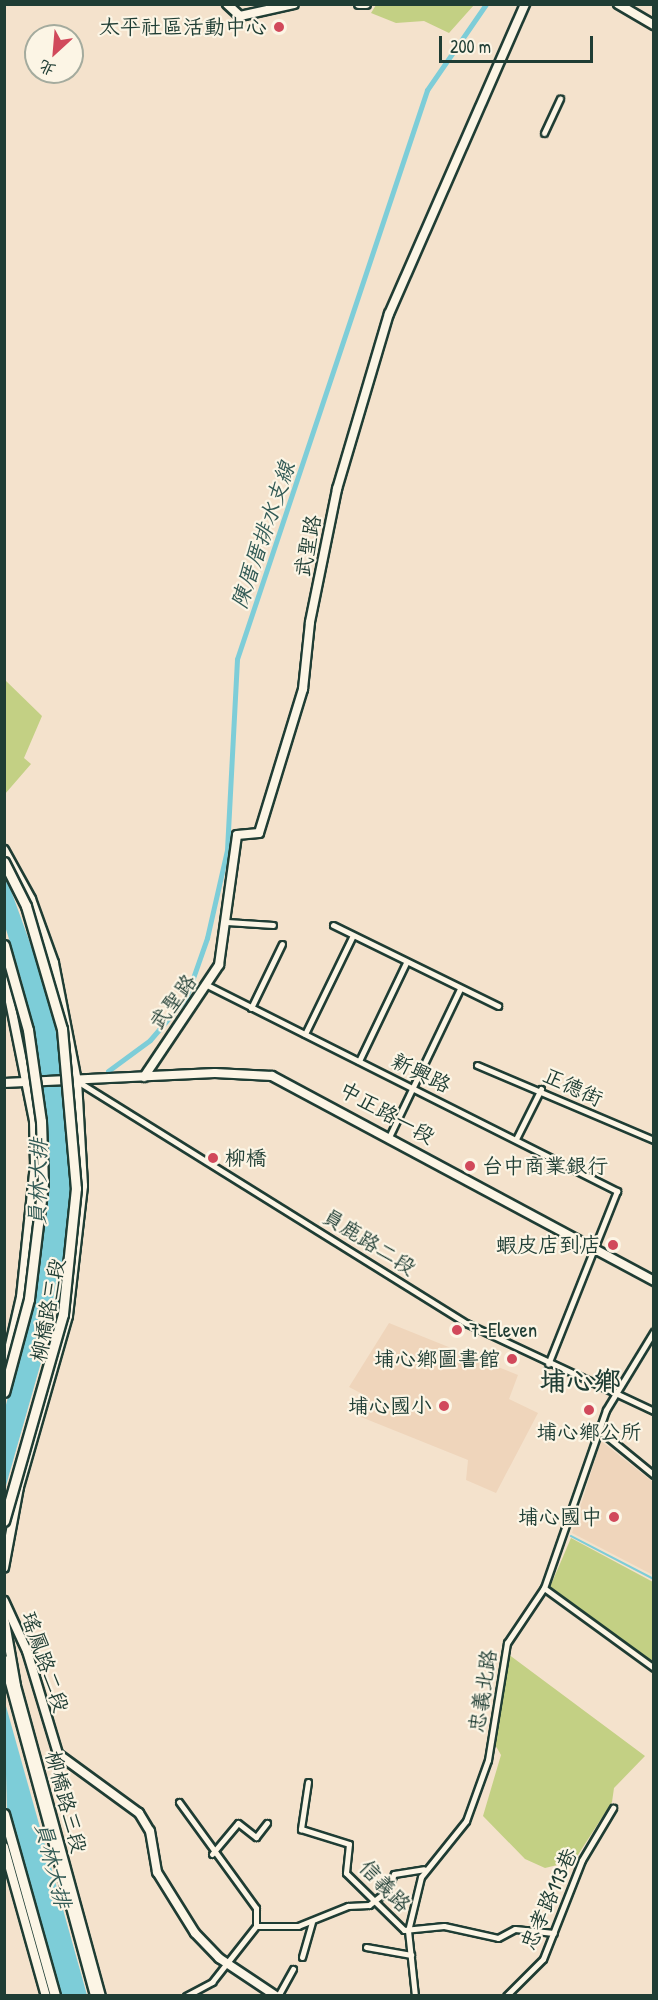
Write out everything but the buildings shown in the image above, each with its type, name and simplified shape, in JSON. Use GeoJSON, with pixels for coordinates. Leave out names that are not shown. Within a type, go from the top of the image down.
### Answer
{"type":"FeatureCollection","features":[{"type":"Feature","properties":{"kind":"highway"},"geometry":{"type":"LineString","coordinates":[[4,862],[26,906],[62,1029],[76,1188],[63,1314],[4,1521]]}},
{"type":"Feature","properties":{"kind":"highway"},"geometry":{"type":"LineString","coordinates":[[4,945],[28,1030],[41,1121],[43,1183],[29,1299],[4,1392]]}},
{"type":"Feature","properties":{"kind":"highway"},"geometry":{"type":"LineString","coordinates":[[4,1660],[95,1995]]}},
{"type":"Feature","properties":{"kind":"highway"},"geometry":{"type":"LineString","coordinates":[[4,1814],[55,1995]]}},
{"type":"Feature","properties":{"kind":"main road"},"geometry":{"type":"LineString","coordinates":[[228,4],[240,16],[294,4]]}},
{"type":"Feature","properties":{"kind":"main road"},"geometry":{"type":"LineString","coordinates":[[359,4],[366,4]]}},
{"type":"Feature","properties":{"kind":"main road","name":"武聖路"},"geometry":{"type":"LineString","coordinates":[[144,1077],[209,986],[227,922],[237,835],[259,833],[303,689],[310,622],[337,489],[389,314],[525,4]]}},
{"type":"Feature","properties":{"kind":"main road"},"geometry":{"type":"LineString","coordinates":[[618,4],[654,25]]}},
{"type":"Feature","properties":{"kind":"main road","name":"柳橋路三段"},"geometry":{"type":"LineString","coordinates":[[4,850],[31,899],[54,963],[77,1081],[83,1186],[78,1253],[61,1350],[19,1487],[4,1568]]}},
{"type":"Feature","properties":{"kind":"main road","name":"柳橋路三段"},"geometry":{"type":"LineString","coordinates":[[4,972],[34,1121],[32,1213],[4,1371]]}},
{"type":"Feature","properties":{"kind":"main road","name":"中正路一段"},"geometry":{"type":"LineString","coordinates":[[4,1083],[144,1077],[272,1076],[390,1135],[654,1281]]}},
{"type":"Feature","properties":{"kind":"main road","name":"瑤鳳路二段"},"geometry":{"type":"LineString","coordinates":[[4,1601],[27,1651],[58,1754],[139,1813],[170,1899],[195,1933],[277,1995]]}},
{"type":"Feature","properties":{"kind":"main road","name":"柳橋路三段"},"geometry":{"type":"LineString","coordinates":[[4,1617],[16,1686],[100,1995]]}},
{"type":"Feature","properties":{"kind":"main road"},"geometry":{"type":"LineString","coordinates":[[4,1846],[46,1995]]}},
{"type":"Feature","properties":{"kind":"street"},"geometry":{"type":"LineString","coordinates":[[544,132],[560,98]]}},
{"type":"Feature","properties":{"kind":"street"},"geometry":{"type":"LineString","coordinates":[[227,922],[273,925]]}},
{"type":"Feature","properties":{"kind":"street"},"geometry":{"type":"LineString","coordinates":[[333,925],[352,937],[498,1006]]}},
{"type":"Feature","properties":{"kind":"street"},"geometry":{"type":"LineString","coordinates":[[305,1034],[352,937]]}},
{"type":"Feature","properties":{"kind":"street"},"geometry":{"type":"LineString","coordinates":[[251,1008],[282,944]]}},
{"type":"Feature","properties":{"kind":"street"},"geometry":{"type":"LineString","coordinates":[[359,1061],[406,963]]}},
{"type":"Feature","properties":{"kind":"street","name":"新興路"},"geometry":{"type":"LineString","coordinates":[[209,986],[617,1191],[593,1247]]}},
{"type":"Feature","properties":{"kind":"street"},"geometry":{"type":"LineString","coordinates":[[390,1135],[460,989]]}},
{"type":"Feature","properties":{"kind":"street","name":"正德街"},"geometry":{"type":"LineString","coordinates":[[477,1065],[541,1089],[654,1140]]}},
{"type":"Feature","properties":{"kind":"street","name":"員鹿路二段"},"geometry":{"type":"LineString","coordinates":[[77,1081],[466,1323],[548,1365],[654,1411]]}},
{"type":"Feature","properties":{"kind":"street"},"geometry":{"type":"LineString","coordinates":[[516,1139],[541,1089]]}},
{"type":"Feature","properties":{"kind":"street"},"geometry":{"type":"LineString","coordinates":[[548,1365],[593,1247]]}},
{"type":"Feature","properties":{"kind":"street","name":"忠義北路"},"geometry":{"type":"LineString","coordinates":[[415,1995],[408,1931],[424,1869],[466,1821],[488,1760],[507,1643],[544,1588],[599,1430],[616,1394],[654,1331]]}},
{"type":"Feature","properties":{"kind":"street"},"geometry":{"type":"LineString","coordinates":[[599,1430],[654,1475]]}},
{"type":"Feature","properties":{"kind":"street"},"geometry":{"type":"LineString","coordinates":[[544,1588],[654,1668]]}},
{"type":"Feature","properties":{"kind":"street","name":"信義路"},"geometry":{"type":"LineString","coordinates":[[308,1782],[301,1829],[349,1844],[345,1872],[408,1931],[444,1926],[498,1938],[514,1929],[554,1932]]}},
{"type":"Feature","properties":{"kind":"street"},"geometry":{"type":"LineString","coordinates":[[179,1802],[212,1854],[256,1908],[256,1926],[230,1961],[212,1982],[186,1995]]}},
{"type":"Feature","properties":{"kind":"street","name":"忠孝路113巷"},"geometry":{"type":"LineString","coordinates":[[506,1995],[543,1959],[582,1860],[613,1808]]}},
{"type":"Feature","properties":{"kind":"street"},"geometry":{"type":"LineString","coordinates":[[212,1854],[238,1823],[256,1837],[267,1823]]}},
{"type":"Feature","properties":{"kind":"street"},"geometry":{"type":"LineString","coordinates":[[256,1926],[312,1922],[377,1901],[394,1874],[424,1869]]}},
{"type":"Feature","properties":{"kind":"street"},"geometry":{"type":"LineString","coordinates":[[302,1957],[312,1922]]}},
{"type":"Feature","properties":{"kind":"street"},"geometry":{"type":"LineString","coordinates":[[366,1947],[411,1955]]}},
{"type":"Feature","properties":{"kind":"street"},"geometry":{"type":"LineString","coordinates":[[277,1995],[293,1969]]}},
{"type":"Feature","properties":{"kind":"shaded area","name":"埔心國小"},"geometry":{"type":"Polygon","coordinates":[[[389,1323],[518,1375],[509,1399],[538,1413],[496,1493],[466,1480],[468,1460],[361,1417],[368,1397],[349,1387],[389,1323]]]}},
{"type":"Feature","properties":{"kind":"shaded area","name":"埔心國中"},"geometry":{"type":"Polygon","coordinates":[[[601,1441],[653,1482],[653,1575],[572,1533],[601,1441]]]}},
{"type":"Feature","properties":{"kind":"green space"},"geometry":{"type":"Polygon","coordinates":[[[376,5],[474,5],[449,33],[424,21],[396,23],[371,13],[376,5]]]}},
{"type":"Feature","properties":{"kind":"green space"},"geometry":{"type":"Polygon","coordinates":[[[4,679],[42,716],[24,758],[31,764],[5,794],[4,679]]]}},
{"type":"Feature","properties":{"kind":"green space"},"geometry":{"type":"Polygon","coordinates":[[[571,1538],[653,1582],[653,1665],[550,1587],[571,1538]]]}},
{"type":"Feature","properties":{"kind":"green space"},"geometry":{"type":"Polygon","coordinates":[[[508,1654],[645,1756],[614,1788],[612,1802],[574,1861],[545,1868],[525,1859],[483,1816],[501,1755],[494,1743],[508,1654]]]}},
{"type":"Feature","properties":{"kind":"water"},"geometry":{"type":"Polygon","coordinates":[[[5,874],[50,998],[65,1084],[73,1190],[63,1285],[5,1489],[5,1409],[41,1262],[46,1110],[22,982],[5,926],[5,874]]]}},
{"type":"Feature","properties":{"kind":"water"},"geometry":{"type":"Polygon","coordinates":[[[4,1699],[87,1995],[59,1995],[7,1811],[4,1699]]]}},
{"type":"Feature","properties":{"kind":"waterway","name":"陳厝厝排水支線"},"geometry":{"type":"LineString","coordinates":[[108,1071],[150,1040],[186,998],[207,938],[227,850],[237,659],[427,90],[486,4]]}},
{"type":"Feature","properties":{"kind":"waterway"},"geometry":{"type":"LineString","coordinates":[[571,1536],[654,1579]]}},
{"type":"Feature","properties":{"kind":"place","name":"太平社區活動中心"},"geometry":{"type":"Point","coordinates":[279,27]}},
{"type":"Feature","properties":{"kind":"place","name":"柳橋"},"geometry":{"type":"Point","coordinates":[213,1158]}},
{"type":"Feature","properties":{"kind":"place","name":"台中商業銀行"},"geometry":{"type":"Point","coordinates":[470,1166]}},
{"type":"Feature","properties":{"kind":"place","name":"蝦皮店到店"},"geometry":{"type":"Point","coordinates":[613,1245]}},
{"type":"Feature","properties":{"kind":"place","name":"7-Eleven"},"geometry":{"type":"Point","coordinates":[457,1330]}},
{"type":"Feature","properties":{"kind":"place","name":"埔心鄉圖書館"},"geometry":{"type":"Point","coordinates":[512,1359]}},
{"type":"Feature","properties":{"kind":"place","name":"埔心國小"},"geometry":{"type":"Point","coordinates":[444,1406]}},
{"type":"Feature","properties":{"kind":"place","name":"埔心鄉公所"},"geometry":{"type":"Point","coordinates":[589,1410]}},
{"type":"Feature","properties":{"kind":"place","name":"埔心國中"},"geometry":{"type":"Point","coordinates":[614,1517]}},
{"type":"Feature","properties":{"kind":"district","name":"埔心鄉"},"geometry":{"type":"Point","coordinates":[580,1381]}},
{"type":"Feature","properties":{"kind":"water label","name":"員林大排"},"geometry":{"type":"Point","coordinates":[38,1182]}},
{"type":"Feature","properties":{"kind":"water label","name":"員林大排"},"geometry":{"type":"Point","coordinates":[53,1865]}}]}
